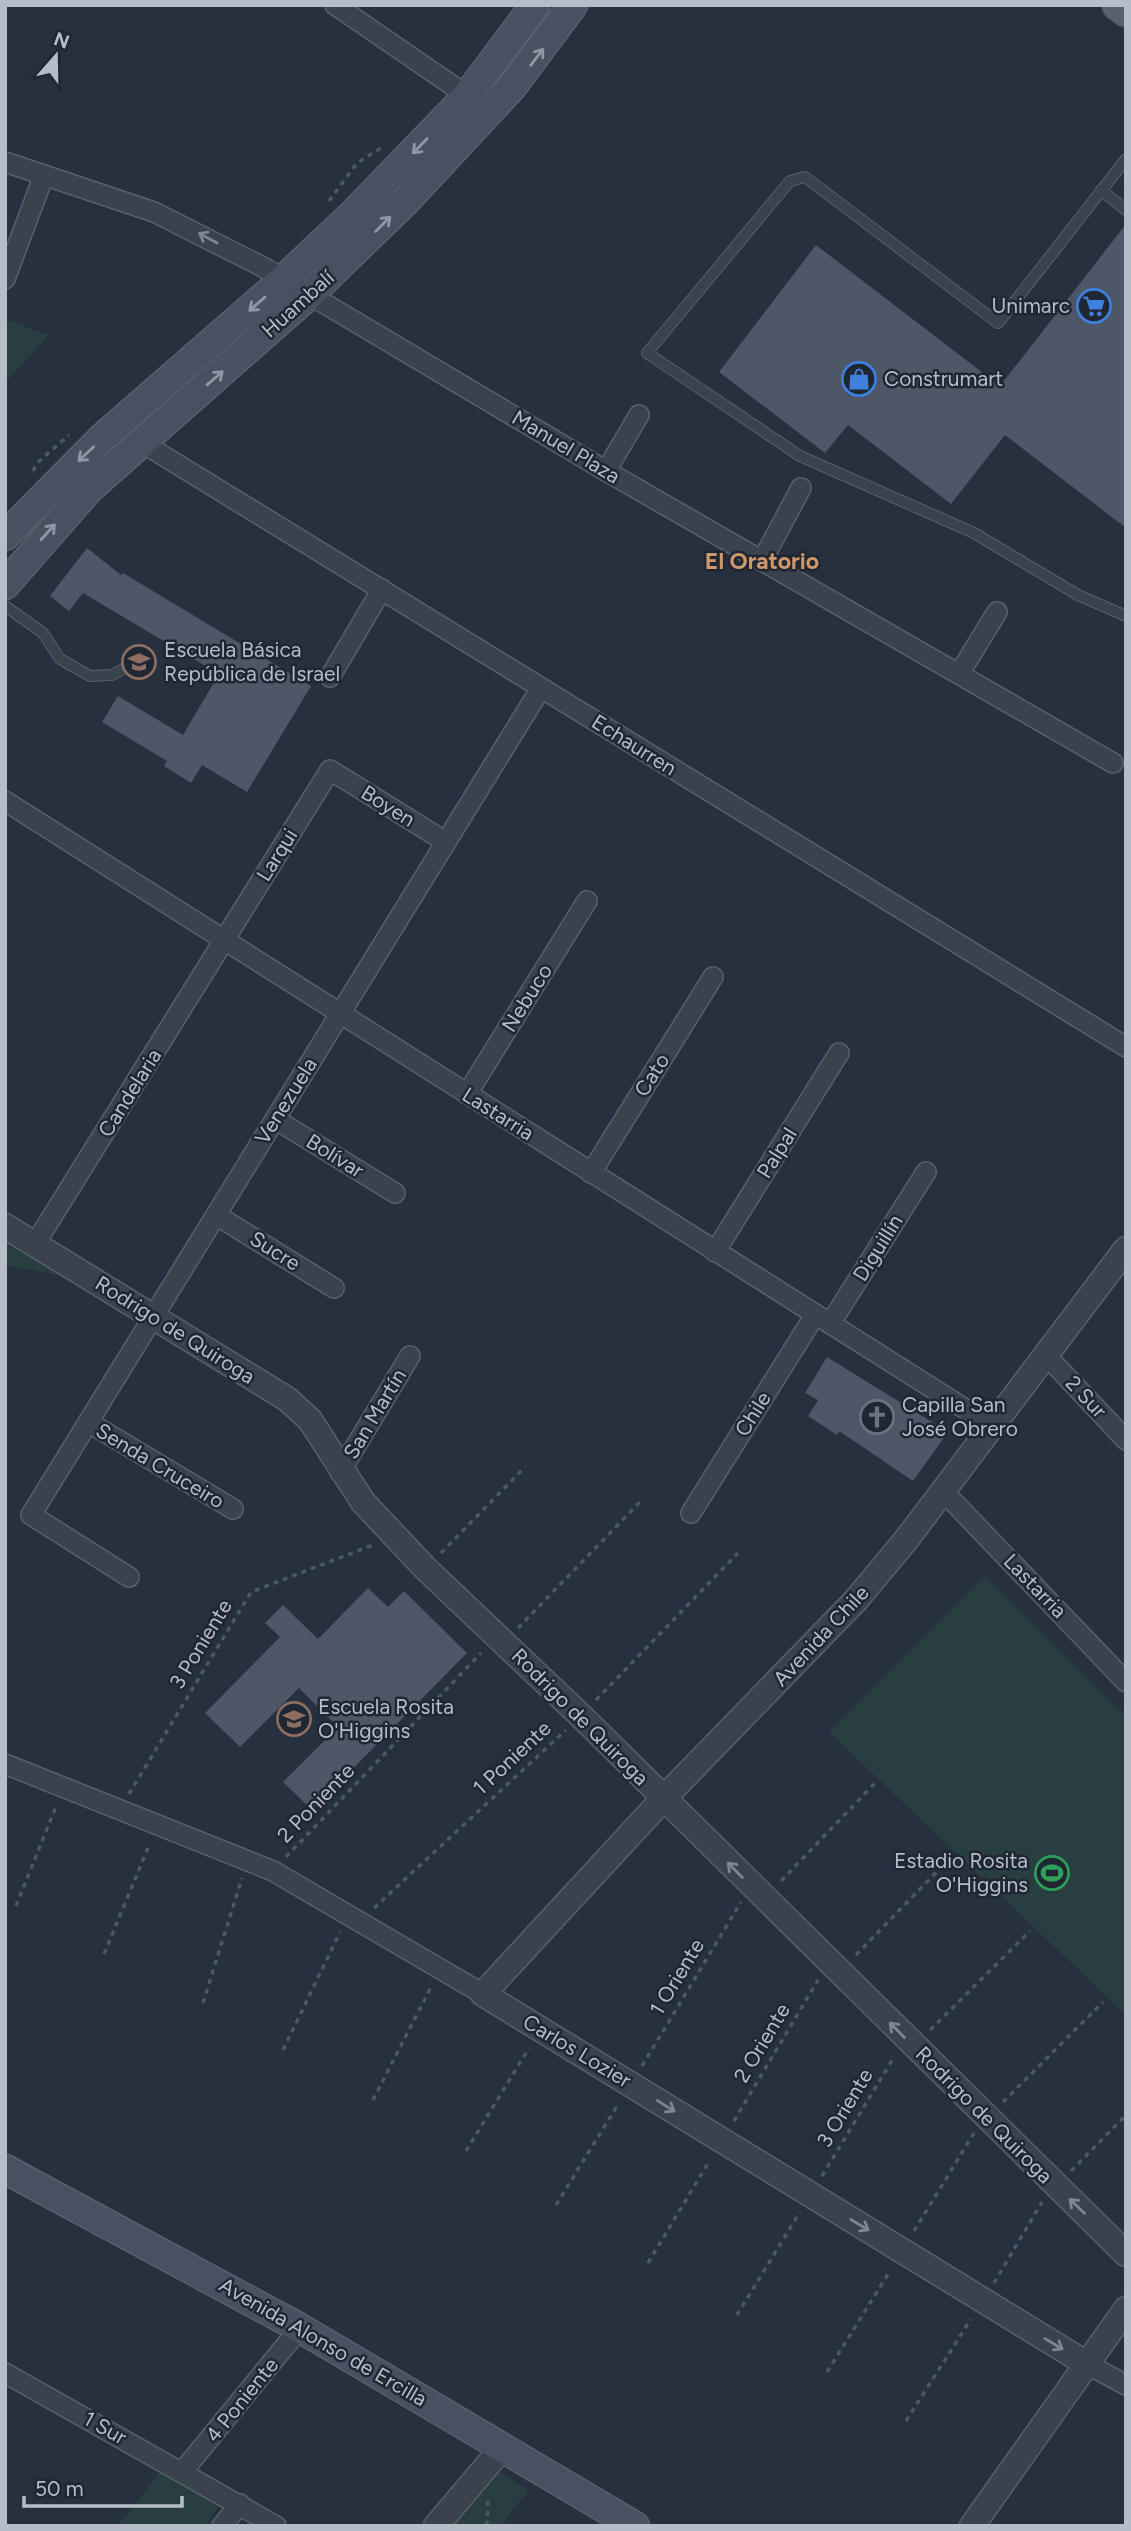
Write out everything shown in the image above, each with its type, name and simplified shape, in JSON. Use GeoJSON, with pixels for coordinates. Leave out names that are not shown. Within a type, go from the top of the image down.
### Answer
{"type":"FeatureCollection","features":[{"type":"Feature","properties":{"kind":"main road","name":"Huambalí"},"geometry":{"type":"LineString","coordinates":[[5,536],[102,438],[284,279],[362,205],[467,96],[535,5]]}},
{"type":"Feature","properties":{"kind":"main road","name":"Huambalí"},"geometry":{"type":"LineString","coordinates":[[5,585],[64,515],[141,442],[310,294],[491,111],[532,63],[573,5]]}},
{"type":"Feature","properties":{"kind":"main road"},"geometry":{"type":"LineString","coordinates":[[1118,5],[1126,11]]}},
{"type":"Feature","properties":{"kind":"main road","name":"Avenida Alonso de Ercilla"},"geometry":{"type":"LineString","coordinates":[[5,2169],[300,2328],[635,2526]]}},
{"type":"Feature","properties":{"kind":"street"},"geometry":{"type":"LineString","coordinates":[[335,5],[491,111]]}},
{"type":"Feature","properties":{"kind":"street","name":"Manuel Plaza"},"geometry":{"type":"LineString","coordinates":[[5,162],[109,197],[197,232],[284,279],[606,471],[1113,763]]}},
{"type":"Feature","properties":{"kind":"street"},"geometry":{"type":"LineString","coordinates":[[5,279],[44,175]]}},
{"type":"Feature","properties":{"kind":"street"},"geometry":{"type":"LineString","coordinates":[[606,471],[639,415]]}},
{"type":"Feature","properties":{"kind":"street","name":"Echaurren"},"geometry":{"type":"LineString","coordinates":[[141,442],[1126,1047]]}},
{"type":"Feature","properties":{"kind":"street"},"geometry":{"type":"LineString","coordinates":[[762,561],[801,488]]}},
{"type":"Feature","properties":{"kind":"street"},"geometry":{"type":"LineString","coordinates":[[330,677],[382,589]]}},
{"type":"Feature","properties":{"kind":"street"},"geometry":{"type":"LineString","coordinates":[[959,674],[996,612]]}},
{"type":"Feature","properties":{"kind":"street","name":"Venezuela"},"geometry":{"type":"LineString","coordinates":[[130,1577],[31,1515],[541,688]]}},
{"type":"Feature","properties":{"kind":"street","name":"Boyen"},"geometry":{"type":"LineString","coordinates":[[330,770],[446,842]]}},
{"type":"Feature","properties":{"kind":"street","name":"Larqui"},"geometry":{"type":"LineString","coordinates":[[224,941],[330,770]]}},
{"type":"Feature","properties":{"kind":"street","name":"Lastarria"},"geometry":{"type":"LineString","coordinates":[[5,801],[992,1426]]}},
{"type":"Feature","properties":{"kind":"street","name":"Nebuco"},"geometry":{"type":"LineString","coordinates":[[467,1094],[587,901]]}},
{"type":"Feature","properties":{"kind":"street","name":"Candelaria"},"geometry":{"type":"LineString","coordinates":[[36,1244],[224,941]]}},
{"type":"Feature","properties":{"kind":"street","name":"Cato"},"geometry":{"type":"LineString","coordinates":[[591,1173],[713,977]]}},
{"type":"Feature","properties":{"kind":"street","name":"Palpal"},"geometry":{"type":"LineString","coordinates":[[715,1252],[839,1053]]}},
{"type":"Feature","properties":{"kind":"street","name":"Bolívar"},"geometry":{"type":"LineString","coordinates":[[275,1119],[395,1193]]}},
{"type":"Feature","properties":{"kind":"street","name":"Diguillín"},"geometry":{"type":"LineString","coordinates":[[823,1320],[926,1172]]}},
{"type":"Feature","properties":{"kind":"street","name":"Sucre"},"geometry":{"type":"LineString","coordinates":[[216,1215],[334,1288]]}},
{"type":"Feature","properties":{"kind":"street","name":"Rodrigo de Quiroga"},"geometry":{"type":"LineString","coordinates":[[5,1226],[296,1405],[310,1420],[340,1472],[363,1503],[426,1569],[581,1716],[663,1800],[1126,2254]]}},
{"type":"Feature","properties":{"kind":"street","name":"Avenida Chile"},"geometry":{"type":"LineString","coordinates":[[483,1994],[663,1800],[830,1629],[881,1570],[1126,1249]]}},
{"type":"Feature","properties":{"kind":"street","name":"Chile"},"geometry":{"type":"LineString","coordinates":[[691,1513],[823,1320]]}},
{"type":"Feature","properties":{"kind":"street","name":"2 Sur"},"geometry":{"type":"LineString","coordinates":[[1046,1355],[1126,1440]]}},
{"type":"Feature","properties":{"kind":"street","name":"San Martín"},"geometry":{"type":"LineString","coordinates":[[340,1472],[410,1356]]}},
{"type":"Feature","properties":{"kind":"street","name":"Senda Cruceiro"},"geometry":{"type":"LineString","coordinates":[[88,1422],[233,1509]]}},
{"type":"Feature","properties":{"kind":"street","name":"Lastarria"},"geometry":{"type":"LineString","coordinates":[[943,1490],[1126,1682]]}},
{"type":"Feature","properties":{"kind":"street","name":"Carlos Lozier"},"geometry":{"type":"LineString","coordinates":[[5,1764],[273,1871],[440,1968],[1087,2364],[1126,2385]]}},
{"type":"Feature","properties":{"kind":"street"},"geometry":{"type":"LineString","coordinates":[[972,2526],[1126,2309]]}},
{"type":"Feature","properties":{"kind":"street","name":"4 Poniente"},"geometry":{"type":"LineString","coordinates":[[183,2472],[300,2328]]}},
{"type":"Feature","properties":{"kind":"street","name":"1 Sur"},"geometry":{"type":"LineString","coordinates":[[5,2373],[276,2526]]}},
{"type":"Feature","properties":{"kind":"street"},"geometry":{"type":"LineString","coordinates":[[436,2526],[503,2447]]}},
{"type":"Feature","properties":{"kind":"street"},"geometry":{"type":"LineString","coordinates":[[222,2526],[240,2504]]}},
{"type":"Feature","properties":{"kind":"lane"},"geometry":{"type":"LineString","coordinates":[[1126,159],[998,323],[805,177],[790,181],[647,354],[800,456],[974,533],[1087,600],[1126,616]]}},
{"type":"Feature","properties":{"kind":"lane"},"geometry":{"type":"LineString","coordinates":[[1101,190],[1126,210]]}},
{"type":"Feature","properties":{"kind":"lane"},"geometry":{"type":"LineString","coordinates":[[5,606],[43,634],[60,659],[90,676],[112,675],[138,661]]}},
{"type":"Feature","properties":{"kind":"path"},"geometry":{"type":"LineString","coordinates":[[426,1569],[525,1467]]}},
{"type":"Feature","properties":{"kind":"path","name":"2 Poniente"},"geometry":{"type":"LineString","coordinates":[[273,1871],[501,1638],[641,1501]]}},
{"type":"Feature","properties":{"kind":"path","name":"3 Poniente"},"geometry":{"type":"LineString","coordinates":[[119,1809],[251,1592],[395,1537]]}},
{"type":"Feature","properties":{"kind":"path","name":"1 Poniente"},"geometry":{"type":"LineString","coordinates":[[355,1917],[581,1716],[738,1553]]}},
{"type":"Feature","properties":{"kind":"path","name":"1 Oriente"},"geometry":{"type":"LineString","coordinates":[[556,2205],[631,2084],[757,1892],[876,1782]]}},
{"type":"Feature","properties":{"kind":"path"},"geometry":{"type":"LineString","coordinates":[[16,1906],[64,1787]]}},
{"type":"Feature","properties":{"kind":"path"},"geometry":{"type":"LineString","coordinates":[[104,1954],[157,1824]]}},
{"type":"Feature","properties":{"kind":"path","name":"2 Oriente"},"geometry":{"type":"LineString","coordinates":[[648,2263],[834,1967],[952,1856]]}},
{"type":"Feature","properties":{"kind":"path"},"geometry":{"type":"LineString","coordinates":[[203,2003],[248,1861]]}},
{"type":"Feature","properties":{"kind":"path"},"geometry":{"type":"LineString","coordinates":[[283,2050],[355,1917]]}},
{"type":"Feature","properties":{"kind":"path","name":"3 Oriente"},"geometry":{"type":"LineString","coordinates":[[737,2315],[910,2042],[1030,1930]]}},
{"type":"Feature","properties":{"kind":"path"},"geometry":{"type":"LineString","coordinates":[[373,2100],[440,1968]]}},
{"type":"Feature","properties":{"kind":"path"},"geometry":{"type":"LineString","coordinates":[[466,2151],[540,2029]]}},
{"type":"Feature","properties":{"kind":"path"},"geometry":{"type":"LineString","coordinates":[[827,2372],[902,2251]]}},
{"type":"Feature","properties":{"kind":"path"},"geometry":{"type":"LineString","coordinates":[[905,2421],[983,2300]]}},
{"type":"Feature","properties":{"kind":"green space"},"geometry":{"type":"Polygon","coordinates":[[[5,319],[49,335],[5,383],[5,319]]]}},
{"type":"Feature","properties":{"kind":"green space"},"geometry":{"type":"Polygon","coordinates":[[[5,1241],[60,1275],[5,1266],[5,1241]]]}},
{"type":"Feature","properties":{"kind":"green space","name":"Estadio Rosita O'Higgins"},"geometry":{"type":"Polygon","coordinates":[[[985,1576],[1126,1717],[1126,2015],[829,1732],[985,1576]]]}},
{"type":"Feature","properties":{"kind":"green space"},"geometry":{"type":"Polygon","coordinates":[[[161,2471],[222,2503],[204,2526],[118,2526],[161,2471]]]}},
{"type":"Feature","properties":{"kind":"green space"},"geometry":{"type":"Polygon","coordinates":[[[498,2471],[529,2490],[500,2526],[452,2526],[498,2471]]]}},
{"type":"Feature","properties":{"kind":"building","name":"Construmart"},"geometry":{"type":"Polygon","coordinates":[[[1126,224],[1126,528],[1005,435],[951,504],[848,425],[825,453],[719,372],[816,245],[1000,386],[1126,224]]]}},
{"type":"Feature","properties":{"kind":"building"},"geometry":{"type":"Polygon","coordinates":[[[87,548],[121,575],[123,573],[311,686],[247,792],[202,765],[191,783],[164,766],[167,761],[102,722],[118,696],[183,735],[219,674],[83,593],[69,611],[50,596],[87,548]]]}},
{"type":"Feature","properties":{"kind":"building","name":"Capilla San José Obrero"},"geometry":{"type":"Polygon","coordinates":[[[827,1357],[948,1432],[913,1481],[839,1431],[837,1435],[808,1416],[818,1400],[805,1393],[827,1357]]]}},
{"type":"Feature","properties":{"kind":"building"},"geometry":{"type":"Polygon","coordinates":[[[368,1588],[388,1607],[404,1591],[467,1653],[312,1810],[283,1782],[338,1727],[299,1688],[240,1747],[205,1713],[280,1637],[265,1623],[283,1605],[318,1639],[368,1588]]]}},
{"type":"Feature","properties":{"kind":"place","name":"Unimarc"},"geometry":{"type":"Point","coordinates":[1094,306]}},
{"type":"Feature","properties":{"kind":"place","name":"Construmart"},"geometry":{"type":"Point","coordinates":[859,379]}},
{"type":"Feature","properties":{"kind":"place","name":"Escuela Básica República de Israel"},"geometry":{"type":"Point","coordinates":[139,662]}},
{"type":"Feature","properties":{"kind":"place","name":"Capilla San José Obrero"},"geometry":{"type":"Point","coordinates":[877,1417]}},
{"type":"Feature","properties":{"kind":"place","name":"Escuela Rosita O'Higgins"},"geometry":{"type":"Point","coordinates":[294,1719]}},
{"type":"Feature","properties":{"kind":"place","name":"Estadio Rosita O'Higgins"},"geometry":{"type":"Point","coordinates":[1052,1873]}},
{"type":"Feature","properties":{"kind":"district","name":"El Oratorio"},"geometry":{"type":"Point","coordinates":[762,561]}}]}
